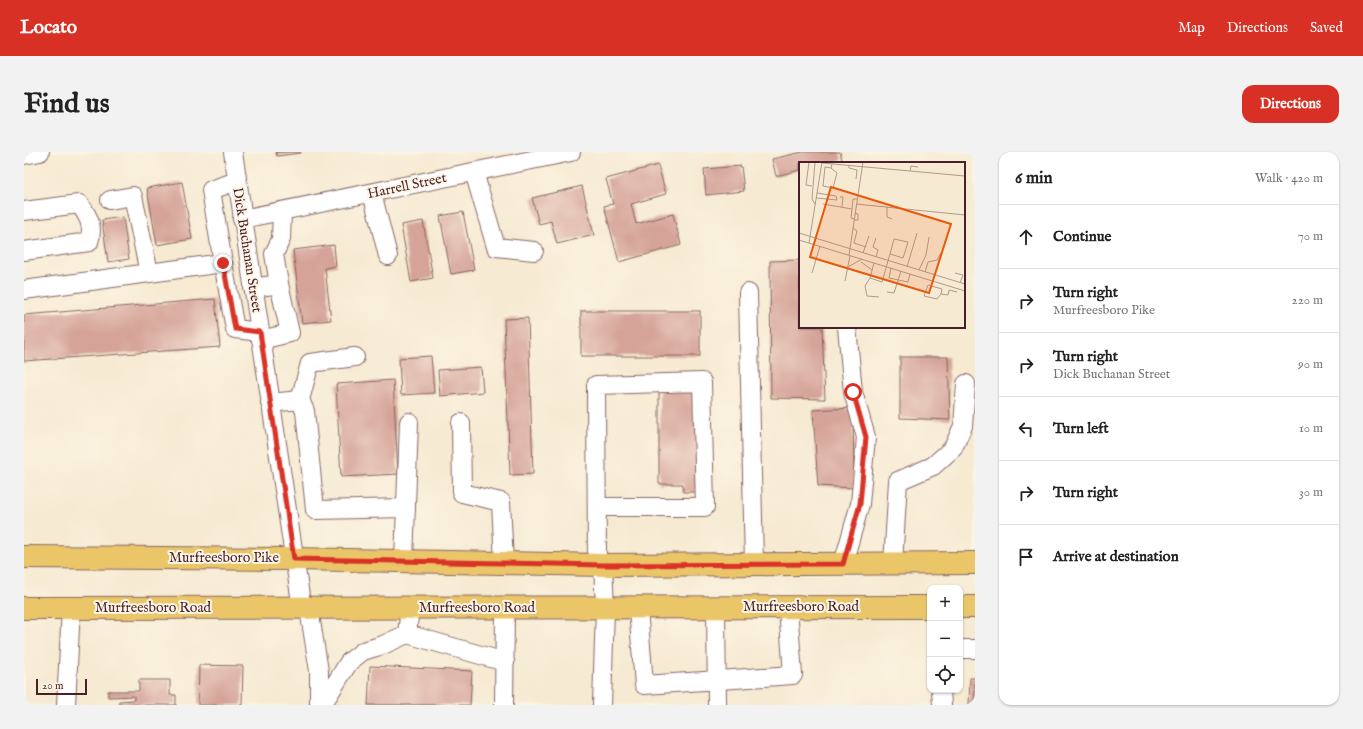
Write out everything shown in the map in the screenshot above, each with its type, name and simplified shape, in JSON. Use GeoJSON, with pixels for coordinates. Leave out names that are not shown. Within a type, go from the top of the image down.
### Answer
{"type":"FeatureCollection","features":[{"type":"Feature","properties":{"kind":"main road","name":"Murfreesboro Pike"},"geometry":{"type":"LineString","coordinates":[[24,557],[294,559],[600,565],[975,563]]}},
{"type":"Feature","properties":{"kind":"main road","name":"Murfreesboro Road"},"geometry":{"type":"LineString","coordinates":[[24,608],[305,609],[927,607]]}},
{"type":"Feature","properties":{"kind":"main road"},"geometry":{"type":"LineString","coordinates":[[963,607],[975,607]]}},
{"type":"Feature","properties":{"kind":"street"},"geometry":{"type":"LineString","coordinates":[[24,155],[40,152]]}},
{"type":"Feature","properties":{"kind":"street","name":"Dick Buchanan Street"},"geometry":{"type":"LineString","coordinates":[[233,152],[294,559],[319,671],[320,705]]}},
{"type":"Feature","properties":{"kind":"street","name":"Harrell Street"},"geometry":{"type":"LineString","coordinates":[[242,219],[571,152]]}},
{"type":"Feature","properties":{"kind":"street"},"geometry":{"type":"LineString","coordinates":[[474,172],[496,247],[534,251]]}},
{"type":"Feature","properties":{"kind":"street"},"geometry":{"type":"LineString","coordinates":[[237,181],[211,190],[235,329],[260,336],[290,333],[274,254],[281,239],[282,211]]}},
{"type":"Feature","properties":{"kind":"street"},"geometry":{"type":"LineString","coordinates":[[372,193],[388,256]]}},
{"type":"Feature","properties":{"kind":"street"},"geometry":{"type":"LineString","coordinates":[[110,200],[133,196],[149,273]]}},
{"type":"Feature","properties":{"kind":"street"},"geometry":{"type":"LineString","coordinates":[[24,211],[79,204],[88,214],[92,232],[90,242],[24,251]]}},
{"type":"Feature","properties":{"kind":"street"},"geometry":{"type":"LineString","coordinates":[[24,290],[223,263]]}},
{"type":"Feature","properties":{"kind":"street"},"geometry":{"type":"LineString","coordinates":[[253,288],[279,284]]}},
{"type":"Feature","properties":{"kind":"street"},"geometry":{"type":"LineString","coordinates":[[748,293],[754,564]]}},
{"type":"Feature","properties":{"kind":"street"},"geometry":{"type":"LineString","coordinates":[[843,564],[860,504],[866,437],[853,392],[847,328]]}},
{"type":"Feature","properties":{"kind":"street"},"geometry":{"type":"LineString","coordinates":[[355,357],[310,364],[300,400],[306,411],[315,510],[406,508]]}},
{"type":"Feature","properties":{"kind":"street"},"geometry":{"type":"LineString","coordinates":[[597,507],[705,507],[702,382],[596,385],[597,507],[600,565],[605,608],[602,705]]}},
{"type":"Feature","properties":{"kind":"street"},"geometry":{"type":"LineString","coordinates":[[893,564],[898,481],[933,466],[953,448],[964,426],[966,384]]}},
{"type":"Feature","properties":{"kind":"street"},"geometry":{"type":"LineString","coordinates":[[270,402],[300,400]]}},
{"type":"Feature","properties":{"kind":"street"},"geometry":{"type":"LineString","coordinates":[[404,561],[409,422]]}},
{"type":"Feature","properties":{"kind":"street"},"geometry":{"type":"LineString","coordinates":[[461,423],[462,493],[501,502],[504,563]]}},
{"type":"Feature","properties":{"kind":"street"},"geometry":{"type":"LineString","coordinates":[[66,705],[71,608]]}},
{"type":"Feature","properties":{"kind":"street"},"geometry":{"type":"LineString","coordinates":[[407,634],[410,608]]}},
{"type":"Feature","properties":{"kind":"street"},"geometry":{"type":"LineString","coordinates":[[504,705],[505,608]]}},
{"type":"Feature","properties":{"kind":"street"},"geometry":{"type":"LineString","coordinates":[[638,608],[644,685],[793,675],[788,608]]}},
{"type":"Feature","properties":{"kind":"street"},"geometry":{"type":"LineString","coordinates":[[716,608],[716,705]]}},
{"type":"Feature","properties":{"kind":"street"},"geometry":{"type":"LineString","coordinates":[[320,705],[349,662],[363,651],[383,645],[407,634],[505,662]]}},
{"type":"Feature","properties":{"kind":"street"},"geometry":{"type":"LineString","coordinates":[[963,649],[975,649]]}},
{"type":"Feature","properties":{"kind":"street"},"geometry":{"type":"LineString","coordinates":[[941,693],[942,705]]}},
{"type":"Feature","properties":{"kind":"building"},"geometry":{"type":"Polygon","coordinates":[[[276,152],[301,152],[301,153],[277,156],[276,152]]]}},
{"type":"Feature","properties":{"kind":"building"},"geometry":{"type":"Polygon","coordinates":[[[803,152],[840,152],[842,160],[835,162],[799,162],[799,170],[776,176],[772,159],[803,152]]]}},
{"type":"Feature","properties":{"kind":"building"},"geometry":{"type":"Polygon","coordinates":[[[658,165],[666,194],[631,204],[636,224],[673,214],[681,245],[619,262],[604,206],[613,204],[606,179],[658,165]]]}},
{"type":"Feature","properties":{"kind":"building"},"geometry":{"type":"Polygon","coordinates":[[[741,166],[744,191],[706,195],[704,169],[741,166]]]}},
{"type":"Feature","properties":{"kind":"building"},"geometry":{"type":"Polygon","coordinates":[[[182,182],[192,239],[157,245],[147,188],[182,182]]]}},
{"type":"Feature","properties":{"kind":"building"},"geometry":{"type":"Polygon","coordinates":[[[582,186],[594,235],[557,244],[551,221],[539,224],[532,198],[582,186]]]}},
{"type":"Feature","properties":{"kind":"building"},"geometry":{"type":"Polygon","coordinates":[[[463,212],[474,270],[451,274],[440,216],[463,212]]]}},
{"type":"Feature","properties":{"kind":"building"},"geometry":{"type":"Polygon","coordinates":[[[123,217],[129,259],[108,262],[102,220],[123,217]]]}},
{"type":"Feature","properties":{"kind":"building"},"geometry":{"type":"Polygon","coordinates":[[[423,221],[433,278],[411,282],[401,225],[423,221]]]}},
{"type":"Feature","properties":{"kind":"building"},"geometry":{"type":"Polygon","coordinates":[[[334,245],[336,266],[325,268],[331,320],[302,323],[293,250],[334,245]]]}},
{"type":"Feature","properties":{"kind":"building"},"geometry":{"type":"Polygon","coordinates":[[[799,260],[799,328],[822,328],[825,399],[771,398],[770,261],[799,260]]]}},
{"type":"Feature","properties":{"kind":"building"},"geometry":{"type":"Polygon","coordinates":[[[215,299],[220,347],[24,361],[24,315],[215,299]]]}},
{"type":"Feature","properties":{"kind":"building"},"geometry":{"type":"Polygon","coordinates":[[[581,311],[700,311],[700,356],[581,356],[581,311]]]}},
{"type":"Feature","properties":{"kind":"building"},"geometry":{"type":"Polygon","coordinates":[[[528,318],[533,474],[510,475],[504,319],[528,318]]]}},
{"type":"Feature","properties":{"kind":"building"},"geometry":{"type":"Polygon","coordinates":[[[431,356],[434,393],[401,395],[399,358],[431,356]]]}},
{"type":"Feature","properties":{"kind":"building"},"geometry":{"type":"Polygon","coordinates":[[[900,357],[948,357],[950,420],[900,418],[900,357]]]}},
{"type":"Feature","properties":{"kind":"building"},"geometry":{"type":"Polygon","coordinates":[[[481,367],[483,392],[440,396],[438,370],[481,367]]]}},
{"type":"Feature","properties":{"kind":"building"},"geometry":{"type":"Polygon","coordinates":[[[393,380],[398,474],[341,477],[336,384],[393,380]]]}},
{"type":"Feature","properties":{"kind":"building"},"geometry":{"type":"Polygon","coordinates":[[[659,389],[700,389],[700,492],[683,492],[683,484],[659,484],[659,389]]]}},
{"type":"Feature","properties":{"kind":"building"},"geometry":{"type":"Polygon","coordinates":[[[853,408],[854,488],[818,486],[813,410],[853,408]]]}},
{"type":"Feature","properties":{"kind":"building"},"geometry":{"type":"Polygon","coordinates":[[[199,665],[243,666],[242,705],[198,705],[199,665]]]}},
{"type":"Feature","properties":{"kind":"building"},"geometry":{"type":"Polygon","coordinates":[[[370,666],[472,671],[470,705],[368,705],[370,666]]]}},
{"type":"Feature","properties":{"kind":"building"},"geometry":{"type":"Polygon","coordinates":[[[970,678],[975,678],[975,705],[969,705],[970,678]]]}},
{"type":"Feature","properties":{"kind":"building"},"geometry":{"type":"Polygon","coordinates":[[[139,680],[170,680],[170,695],[176,695],[176,705],[119,705],[119,701],[134,700],[134,696],[108,697],[108,691],[139,691],[139,680]]]}},
{"type":"Feature","properties":{"kind":"route"},"geometry":{"type":"LineString","coordinates":[[223,263],[235,329],[260,332],[294,559],[603,565],[843,564],[860,504],[866,437],[853,392]]}}]}
